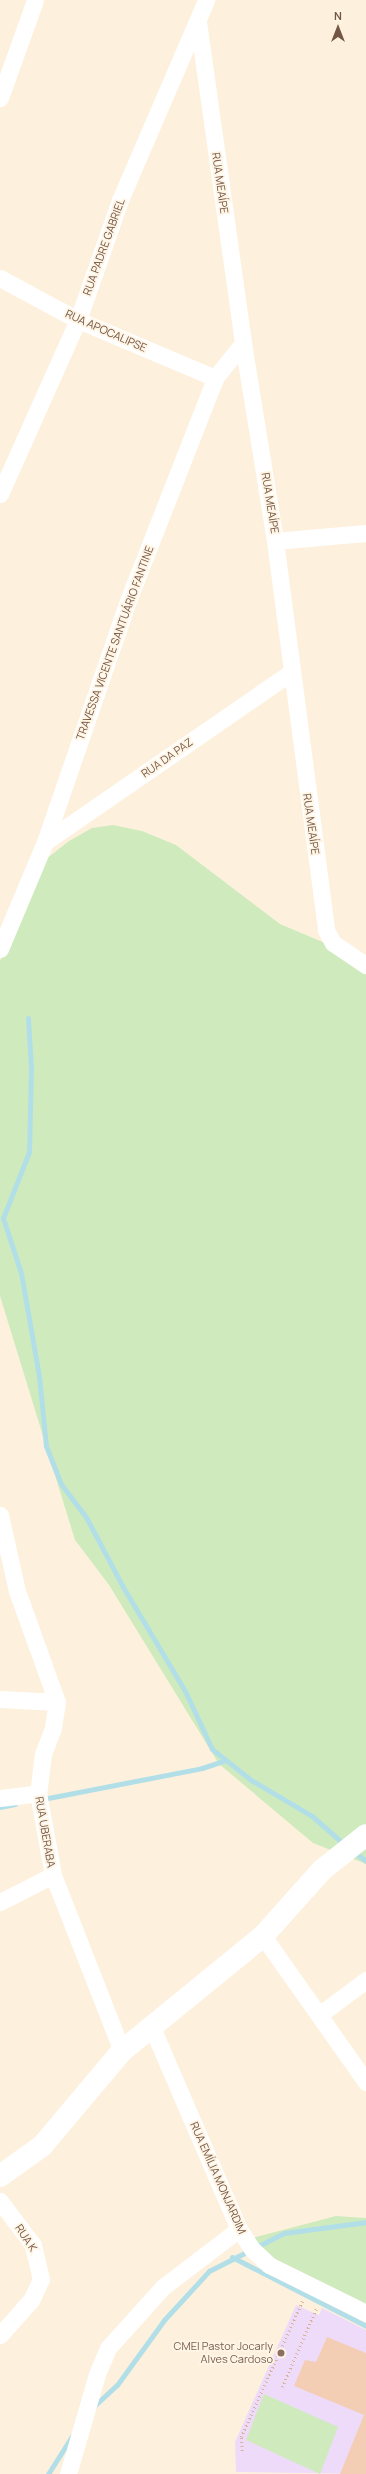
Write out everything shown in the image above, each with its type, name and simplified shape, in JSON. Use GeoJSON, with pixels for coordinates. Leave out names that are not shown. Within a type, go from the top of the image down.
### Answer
{"type":"FeatureCollection","features":[{"type":"Feature","properties":{"kind":"street"},"geometry":{"type":"LineString","coordinates":[[0,98],[35,0]]}},
{"type":"Feature","properties":{"kind":"street","name":"RUA PADRE GABRIEL"},"geometry":{"type":"LineString","coordinates":[[0,494],[78,320],[120,200],[198,22],[206,0]]}},
{"type":"Feature","properties":{"kind":"street","name":"RUA MEAÍPE"},"geometry":{"type":"LineString","coordinates":[[198,22],[243,343],[275,541],[290,673],[326,930],[333,944],[366,965]]}},
{"type":"Feature","properties":{"kind":"street","name":"RUA APOCALIPSE"},"geometry":{"type":"LineString","coordinates":[[0,278],[78,320],[215,378]]}},
{"type":"Feature","properties":{"kind":"street","name":"TRAVESSA VICENTE SANTUÁRIO FANTINE"},"geometry":{"type":"LineString","coordinates":[[0,949],[45,842],[129,598],[215,378],[243,343]]}},
{"type":"Feature","properties":{"kind":"street"},"geometry":{"type":"LineString","coordinates":[[275,541],[366,532]]}},
{"type":"Feature","properties":{"kind":"street","name":"RUA DA PAZ"},"geometry":{"type":"LineString","coordinates":[[45,842],[290,673]]}},
{"type":"Feature","properties":{"kind":"street","name":"RUA UBERABA"},"geometry":{"type":"LineString","coordinates":[[0,1515],[17,1591],[57,1702],[53,1728],[43,1754],[38,1793],[53,1875],[122,2051]]}},
{"type":"Feature","properties":{"kind":"street"},"geometry":{"type":"LineString","coordinates":[[0,1699],[57,1702]]}},
{"type":"Feature","properties":{"kind":"street"},"geometry":{"type":"LineString","coordinates":[[0,1798],[38,1793]]}},
{"type":"Feature","properties":{"kind":"street"},"geometry":{"type":"LineString","coordinates":[[0,2176],[42,2146],[122,2051],[155,2032],[263,1936],[322,1870],[366,1835]]}},
{"type":"Feature","properties":{"kind":"street"},"geometry":{"type":"LineString","coordinates":[[0,1902],[53,1875]]}},
{"type":"Feature","properties":{"kind":"street"},"geometry":{"type":"LineString","coordinates":[[263,1936],[366,2082]]}},
{"type":"Feature","properties":{"kind":"street"},"geometry":{"type":"LineString","coordinates":[[319,2015],[363,1989]]}},
{"type":"Feature","properties":{"kind":"street","name":"RUA EMÍLIA MONJARDIM"},"geometry":{"type":"LineString","coordinates":[[155,2032],[239,2229],[252,2249],[269,2265],[323,2294],[361,2311]]}},
{"type":"Feature","properties":{"kind":"street","name":"RUA K"},"geometry":{"type":"LineString","coordinates":[[0,2201],[33,2245],[40,2279],[31,2300],[0,2336]]}},
{"type":"Feature","properties":{"kind":"street"},"geometry":{"type":"LineString","coordinates":[[68,2474],[97,2374],[108,2348],[163,2287],[239,2229]]}},
{"type":"Feature","properties":{"kind":"path"},"geometry":{"type":"LineString","coordinates":[[242,2451],[241,2437],[308,2286]]}},
{"type":"Feature","properties":{"kind":"path"},"geometry":{"type":"LineString","coordinates":[[282,2387],[323,2294]]}},
{"type":"Feature","properties":{"kind":"shaded area"},"geometry":{"type":"Polygon","coordinates":[[[296,2305],[319,2315],[322,2308],[366,2330],[366,2474],[236,2472],[235,2442],[296,2305]]]}},
{"type":"Feature","properties":{"kind":"green space"},"geometry":{"type":"Polygon","coordinates":[[[113,825],[142,831],[176,845],[280,924],[325,943],[366,967],[366,1864],[313,1843],[219,1764],[109,1585],[75,1540],[0,1296],[0,961],[41,863],[69,841],[92,828],[113,825]]]}},
{"type":"Feature","properties":{"kind":"green space"},"geometry":{"type":"Polygon","coordinates":[[[336,2216],[366,2218],[366,2305],[269,2258],[252,2238],[336,2216]]]}},
{"type":"Feature","properties":{"kind":"green space"},"geometry":{"type":"Polygon","coordinates":[[[264,2394],[338,2427],[320,2474],[246,2440],[264,2394]]]}},
{"type":"Feature","properties":{"kind":"building"},"geometry":{"type":"Polygon","coordinates":[[[327,2337],[366,2353],[366,2474],[340,2474],[364,2415],[294,2386],[305,2360],[316,2362],[327,2337]]]}},
{"type":"Feature","properties":{"kind":"waterway"},"geometry":{"type":"LineString","coordinates":[[28,1018],[31,1067],[29,1152],[3,1218],[21,1273],[39,1376],[46,1446],[61,1484],[86,1517],[123,1587],[185,1691],[212,1749],[251,1780],[312,1816],[345,1845]]}},
{"type":"Feature","properties":{"kind":"waterway"},"geometry":{"type":"LineString","coordinates":[[43,1799],[202,1768],[223,1761]]}},
{"type":"Feature","properties":{"kind":"waterway"},"geometry":{"type":"LineString","coordinates":[[0,1807],[15,1804]]}},
{"type":"Feature","properties":{"kind":"waterway"},"geometry":{"type":"LineString","coordinates":[[354,1852],[366,1861]]}},
{"type":"Feature","properties":{"kind":"waterway"},"geometry":{"type":"LineString","coordinates":[[92,2408],[117,2385],[164,2320],[209,2271],[284,2233],[366,2222]]}},
{"type":"Feature","properties":{"kind":"waterway"},"geometry":{"type":"LineString","coordinates":[[232,2257],[366,2326]]}},
{"type":"Feature","properties":{"kind":"waterway"},"geometry":{"type":"LineString","coordinates":[[48,2474],[72,2436]]}},
{"type":"Feature","properties":{"kind":"place","name":"CMEI Pastor Jocarly Alves Cardoso"},"geometry":{"type":"Point","coordinates":[281,2353]}}]}
